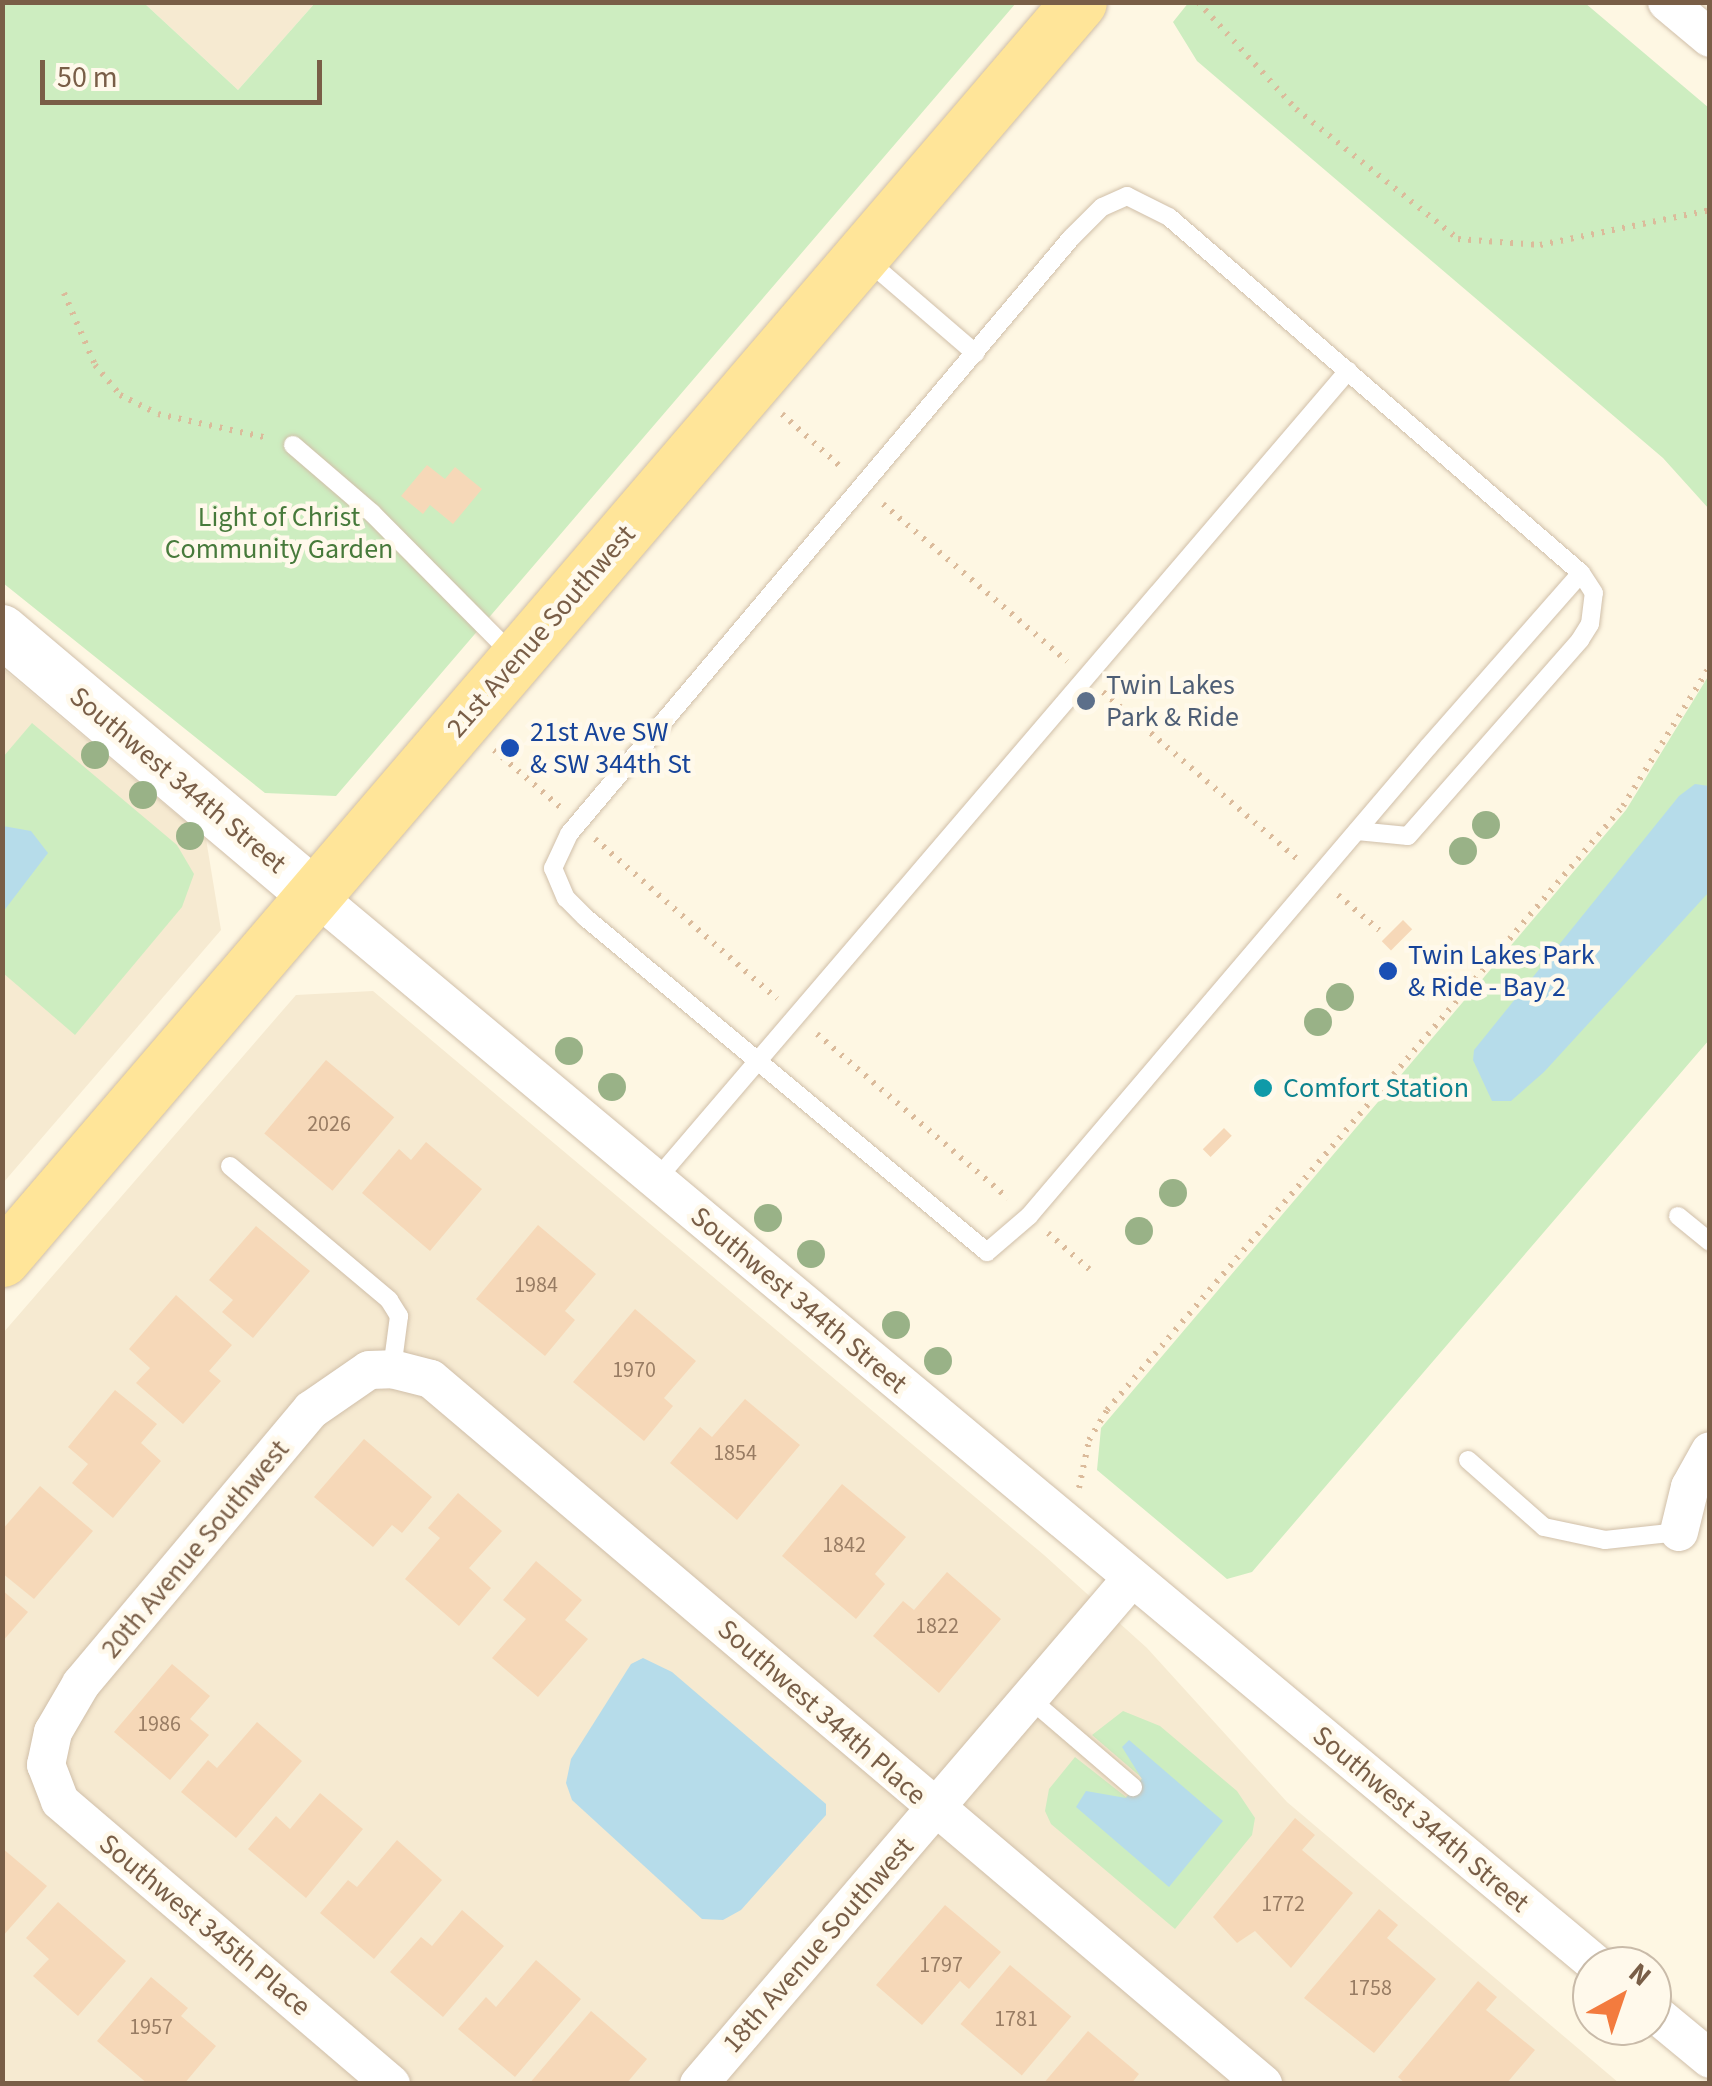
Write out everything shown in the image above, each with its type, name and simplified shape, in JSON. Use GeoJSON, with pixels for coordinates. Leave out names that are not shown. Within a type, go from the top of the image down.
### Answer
{"type":"FeatureCollection","features":[{"type":"Feature","properties":{"kind":"main road","name":"21st Avenue Southwest"},"geometry":{"type":"LineString","coordinates":[[2,1259],[1079,2]]}},
{"type":"Feature","properties":{"kind":"street"},"geometry":{"type":"LineString","coordinates":[[1676,5],[1710,38]]}},
{"type":"Feature","properties":{"kind":"street","name":"Southwest 344th Street"},"geometry":{"type":"LineString","coordinates":[[2,631],[1574,1946]]}},
{"type":"Feature","properties":{"kind":"street","name":"20th Avenue Southwest"},"geometry":{"type":"LineString","coordinates":[[46,1750],[82,1684],[311,1410],[380,1369]]}},
{"type":"Feature","properties":{"kind":"street","name":"Southwest 344th Place"},"geometry":{"type":"LineString","coordinates":[[380,1369],[432,1379],[934,1809],[1263,2084]]}},
{"type":"Feature","properties":{"kind":"street"},"geometry":{"type":"LineString","coordinates":[[1679,1532],[1690,1487],[1710,1451]]}},
{"type":"Feature","properties":{"kind":"street","name":"18th Avenue Southwest"},"geometry":{"type":"LineString","coordinates":[[699,2084],[1132,1578]]}},
{"type":"Feature","properties":{"kind":"street","name":"Southwest 345th Place"},"geometry":{"type":"LineString","coordinates":[[46,1750],[47,1772],[60,1801],[391,2084]]}},
{"type":"Feature","properties":{"kind":"street"},"geometry":{"type":"LineString","coordinates":[[1672,2027],[1709,2058]]}},
{"type":"Feature","properties":{"kind":"lane"},"geometry":{"type":"LineString","coordinates":[[1356,832],[1408,836],[1590,624],[1594,593],[1580,573],[1348,371],[1159,208],[1135,196],[1113,200],[1095,214],[578,824],[554,864],[566,898],[988,1252],[1029,1216],[1356,832],[1580,573]]}},
{"type":"Feature","properties":{"kind":"lane"},"geometry":{"type":"LineString","coordinates":[[863,256],[975,353]]}},
{"type":"Feature","properties":{"kind":"lane"},"geometry":{"type":"LineString","coordinates":[[656,1180],[1348,371]]}},
{"type":"Feature","properties":{"kind":"lane"},"geometry":{"type":"LineString","coordinates":[[293,445],[372,513],[517,659]]}},
{"type":"Feature","properties":{"kind":"lane"},"geometry":{"type":"LineString","coordinates":[[230,1166],[390,1300],[399,1316],[380,1369]]}},
{"type":"Feature","properties":{"kind":"lane"},"geometry":{"type":"LineString","coordinates":[[1678,1216],[1710,1242]]}},
{"type":"Feature","properties":{"kind":"lane"},"geometry":{"type":"LineString","coordinates":[[1468,1460],[1544,1526],[1605,1540],[1679,1532]]}},
{"type":"Feature","properties":{"kind":"lane"},"geometry":{"type":"LineString","coordinates":[[1029,1698],[1133,1787]]}},
{"type":"Feature","properties":{"kind":"path"},"geometry":{"type":"LineString","coordinates":[[1198,2],[1285,99],[1458,240],[1545,245],[1710,210]]}},
{"type":"Feature","properties":{"kind":"path"},"geometry":{"type":"LineString","coordinates":[[64,292],[94,364],[120,395],[158,414],[293,445]]}},
{"type":"Feature","properties":{"kind":"path"},"geometry":{"type":"LineString","coordinates":[[751,387],[1379,930]]}},
{"type":"Feature","properties":{"kind":"path"},"geometry":{"type":"LineString","coordinates":[[1070,1526],[1089,1440],[1106,1410],[1623,806],[1710,666]]}},
{"type":"Feature","properties":{"kind":"path"},"geometry":{"type":"LineString","coordinates":[[462,724],[1090,1269]]}},
{"type":"Feature","properties":{"kind":"shaded area"},"geometry":{"type":"Polygon","coordinates":[[[144,3],[315,3],[238,90],[144,3]]]}},
{"type":"Feature","properties":{"kind":"shaded area"},"geometry":{"type":"Polygon","coordinates":[[[3,669],[206,839],[221,930],[3,1183],[3,669]]]}},
{"type":"Feature","properties":{"kind":"shaded area"},"geometry":{"type":"Polygon","coordinates":[[[373,991],[1044,1555],[1147,1648],[1287,1802],[1619,2083],[3,2084],[3,1333],[296,995],[373,991]]]}},
{"type":"Feature","properties":{"kind":"green space"},"geometry":{"type":"Polygon","coordinates":[[[1189,2],[1585,3],[1709,108],[1709,509],[1663,458],[1197,61],[1173,22],[1189,2]]]}},
{"type":"Feature","properties":{"kind":"green space","name":"Light of Christ Community Garden"},"geometry":{"type":"Polygon","coordinates":[[[2,3],[144,3],[238,90],[315,3],[1016,3],[336,796],[265,793],[3,583],[2,3]]]}},
{"type":"Feature","properties":{"kind":"green space"},"geometry":{"type":"Polygon","coordinates":[[[1709,675],[1709,1040],[1252,1572],[1227,1579],[1097,1470],[1101,1428],[1626,810],[1709,675]]]}},
{"type":"Feature","properties":{"kind":"green space"},"geometry":{"type":"Polygon","coordinates":[[[32,723],[177,845],[194,874],[182,907],[75,1035],[3,973],[3,757],[32,723]]]}},
{"type":"Feature","properties":{"kind":"green space"},"geometry":{"type":"Polygon","coordinates":[[[1123,1711],[1160,1726],[1237,1791],[1255,1818],[1252,1835],[1175,1929],[1051,1824],[1045,1811],[1049,1789],[1075,1757],[1126,1797],[1142,1778],[1092,1735],[1123,1711]]]}},
{"type":"Feature","properties":{"kind":"water"},"geometry":{"type":"Polygon","coordinates":[[[1695,784],[1709,786],[1709,892],[1544,1072],[1511,1101],[1492,1101],[1473,1060],[1474,1050],[1679,796],[1695,784]]]}},
{"type":"Feature","properties":{"kind":"water"},"geometry":{"type":"Polygon","coordinates":[[[3,826],[31,831],[48,853],[3,912],[3,826]]]}},
{"type":"Feature","properties":{"kind":"water"},"geometry":{"type":"Polygon","coordinates":[[[643,1658],[672,1672],[826,1804],[826,1815],[741,1910],[723,1920],[702,1919],[572,1800],[566,1783],[571,1759],[631,1664],[643,1658]]]}},
{"type":"Feature","properties":{"kind":"water"},"geometry":{"type":"Polygon","coordinates":[[[1129,1740],[1223,1821],[1169,1887],[1076,1807],[1086,1791],[1126,1798],[1142,1779],[1122,1747],[1129,1740]]]}},
{"type":"Feature","properties":{"kind":"building"},"geometry":{"type":"Polygon","coordinates":[[[427,465],[445,479],[455,467],[482,489],[453,524],[430,505],[423,514],[401,496],[427,465]]]}},
{"type":"Feature","properties":{"kind":"building"},"geometry":{"type":"Polygon","coordinates":[[[1403,920],[1412,929],[1391,950],[1382,941],[1403,920]]]}},
{"type":"Feature","properties":{"kind":"building"},"geometry":{"type":"Polygon","coordinates":[[[326,1060],[394,1117],[332,1191],[264,1134],[326,1060]]]}},
{"type":"Feature","properties":{"kind":"building","name":"Comfort Station"},"geometry":{"type":"Polygon","coordinates":[[[1265,1076],[1275,1086],[1261,1099],[1252,1089],[1265,1076]]]}},
{"type":"Feature","properties":{"kind":"building"},"geometry":{"type":"Polygon","coordinates":[[[1224,1128],[1232,1136],[1211,1157],[1203,1149],[1224,1128]]]}},
{"type":"Feature","properties":{"kind":"building"},"geometry":{"type":"Polygon","coordinates":[[[426,1142],[482,1189],[430,1251],[362,1193],[399,1149],[411,1160],[426,1142]]]}},
{"type":"Feature","properties":{"kind":"building"},"geometry":{"type":"Polygon","coordinates":[[[538,1225],[596,1274],[565,1311],[575,1320],[545,1356],[476,1299],[538,1225]]]}},
{"type":"Feature","properties":{"kind":"building"},"geometry":{"type":"Polygon","coordinates":[[[256,1226],[310,1271],[253,1338],[222,1312],[233,1300],[209,1280],[256,1226]]]}},
{"type":"Feature","properties":{"kind":"building"},"geometry":{"type":"Polygon","coordinates":[[[176,1295],[232,1345],[209,1371],[221,1381],[183,1424],[136,1383],[150,1368],[129,1349],[176,1295]]]}},
{"type":"Feature","properties":{"kind":"building"},"geometry":{"type":"Polygon","coordinates":[[[635,1309],[696,1361],[664,1398],[673,1406],[644,1441],[573,1382],[635,1309]]]}},
{"type":"Feature","properties":{"kind":"building"},"geometry":{"type":"Polygon","coordinates":[[[115,1390],[157,1424],[141,1443],[161,1461],[113,1518],[72,1483],[88,1464],[68,1447],[115,1390]]]}},
{"type":"Feature","properties":{"kind":"building"},"geometry":{"type":"Polygon","coordinates":[[[745,1399],[800,1445],[737,1520],[670,1463],[700,1427],[712,1437],[745,1399]]]}},
{"type":"Feature","properties":{"kind":"building"},"geometry":{"type":"Polygon","coordinates":[[[364,1439],[432,1497],[402,1533],[392,1525],[373,1547],[314,1497],[364,1439]]]}},
{"type":"Feature","properties":{"kind":"building"},"geometry":{"type":"Polygon","coordinates":[[[842,1484],[906,1537],[875,1574],[885,1584],[856,1619],[782,1556],[842,1484]]]}},
{"type":"Feature","properties":{"kind":"building"},"geometry":{"type":"Polygon","coordinates":[[[40,1486],[93,1531],[34,1599],[2,1573],[2,1530],[40,1486]]]}},
{"type":"Feature","properties":{"kind":"building"},"geometry":{"type":"Polygon","coordinates":[[[458,1493],[502,1531],[469,1568],[491,1588],[459,1626],[405,1579],[440,1538],[428,1528],[458,1493]]]}},
{"type":"Feature","properties":{"kind":"building"},"geometry":{"type":"Polygon","coordinates":[[[536,1561],[582,1600],[565,1620],[588,1639],[538,1697],[492,1658],[526,1619],[503,1600],[536,1561]]]}},
{"type":"Feature","properties":{"kind":"building"},"geometry":{"type":"Polygon","coordinates":[[[947,1572],[1001,1619],[939,1693],[873,1636],[903,1601],[914,1610],[947,1572]]]}},
{"type":"Feature","properties":{"kind":"building"},"geometry":{"type":"Polygon","coordinates":[[[2,1590],[28,1612],[2,1642],[2,1590]]]}},
{"type":"Feature","properties":{"kind":"building"},"geometry":{"type":"Polygon","coordinates":[[[172,1664],[210,1696],[190,1719],[209,1735],[170,1780],[114,1732],[172,1664]]]}},
{"type":"Feature","properties":{"kind":"building"},"geometry":{"type":"Polygon","coordinates":[[[257,1722],[302,1761],[236,1838],[181,1792],[208,1760],[217,1768],[257,1722]]]}},
{"type":"Feature","properties":{"kind":"building"},"geometry":{"type":"Polygon","coordinates":[[[320,1793],[363,1829],[306,1898],[248,1849],[276,1816],[290,1829],[320,1793]]]}},
{"type":"Feature","properties":{"kind":"building"},"geometry":{"type":"Polygon","coordinates":[[[1295,1818],[1315,1835],[1302,1850],[1353,1893],[1291,1968],[1255,1931],[1237,1943],[1213,1917],[1295,1818]]]}},
{"type":"Feature","properties":{"kind":"building"},"geometry":{"type":"Polygon","coordinates":[[[397,1840],[442,1880],[374,1959],[320,1913],[348,1880],[357,1887],[397,1840]]]}},
{"type":"Feature","properties":{"kind":"building"},"geometry":{"type":"Polygon","coordinates":[[[2,1848],[47,1886],[2,1937],[2,1848]]]}},
{"type":"Feature","properties":{"kind":"building"},"geometry":{"type":"Polygon","coordinates":[[[58,1902],[126,1961],[78,2016],[33,1976],[49,1959],[26,1938],[58,1902]]]}},
{"type":"Feature","properties":{"kind":"building"},"geometry":{"type":"Polygon","coordinates":[[[945,1905],[1001,1952],[969,1989],[960,1981],[922,2025],[876,1985],[945,1905]]]}},
{"type":"Feature","properties":{"kind":"building"},"geometry":{"type":"Polygon","coordinates":[[[1379,1909],[1398,1925],[1387,1938],[1436,1979],[1374,2053],[1304,1998],[1379,1909]]]}},
{"type":"Feature","properties":{"kind":"building"},"geometry":{"type":"Polygon","coordinates":[[[462,1910],[504,1946],[443,2017],[390,1972],[421,1937],[432,1946],[462,1910]]]}},
{"type":"Feature","properties":{"kind":"building"},"geometry":{"type":"Polygon","coordinates":[[[536,1960],[581,1999],[515,2077],[458,2029],[486,1997],[496,2007],[536,1960]]]}},
{"type":"Feature","properties":{"kind":"building"},"geometry":{"type":"Polygon","coordinates":[[[1010,1965],[1071,2016],[1022,2075],[961,2024],[1010,1965]]]}},
{"type":"Feature","properties":{"kind":"building"},"geometry":{"type":"Polygon","coordinates":[[[151,1977],[188,2008],[181,2016],[216,2046],[184,2084],[148,2084],[97,2041],[151,1977]]]}},
{"type":"Feature","properties":{"kind":"building"},"geometry":{"type":"Polygon","coordinates":[[[1478,1981],[1497,1997],[1486,2010],[1535,2050],[1506,2084],[1406,2084],[1398,2077],[1478,1981]]]}},
{"type":"Feature","properties":{"kind":"building"},"geometry":{"type":"Polygon","coordinates":[[[591,2011],[647,2059],[626,2084],[529,2084],[591,2011]]]}},
{"type":"Feature","properties":{"kind":"building"},"geometry":{"type":"Polygon","coordinates":[[[1088,2031],[1139,2074],[1131,2084],[1043,2084],[1088,2031]]]}},
{"type":"Feature","properties":{"kind":"place","name":"Twin Lakes Park & Ride"},"geometry":{"type":"Point","coordinates":[1086,701]}},
{"type":"Feature","properties":{"kind":"place","name":"21st Ave SW & SW 344th St"},"geometry":{"type":"Point","coordinates":[510,748]}},
{"type":"Feature","properties":{"kind":"place","name":"Twin Lakes Park & Ride - Bay 2"},"geometry":{"type":"Point","coordinates":[1388,971]}},
{"type":"Feature","properties":{"kind":"place","name":"Comfort Station"},"geometry":{"type":"Point","coordinates":[1263,1088]}}]}
